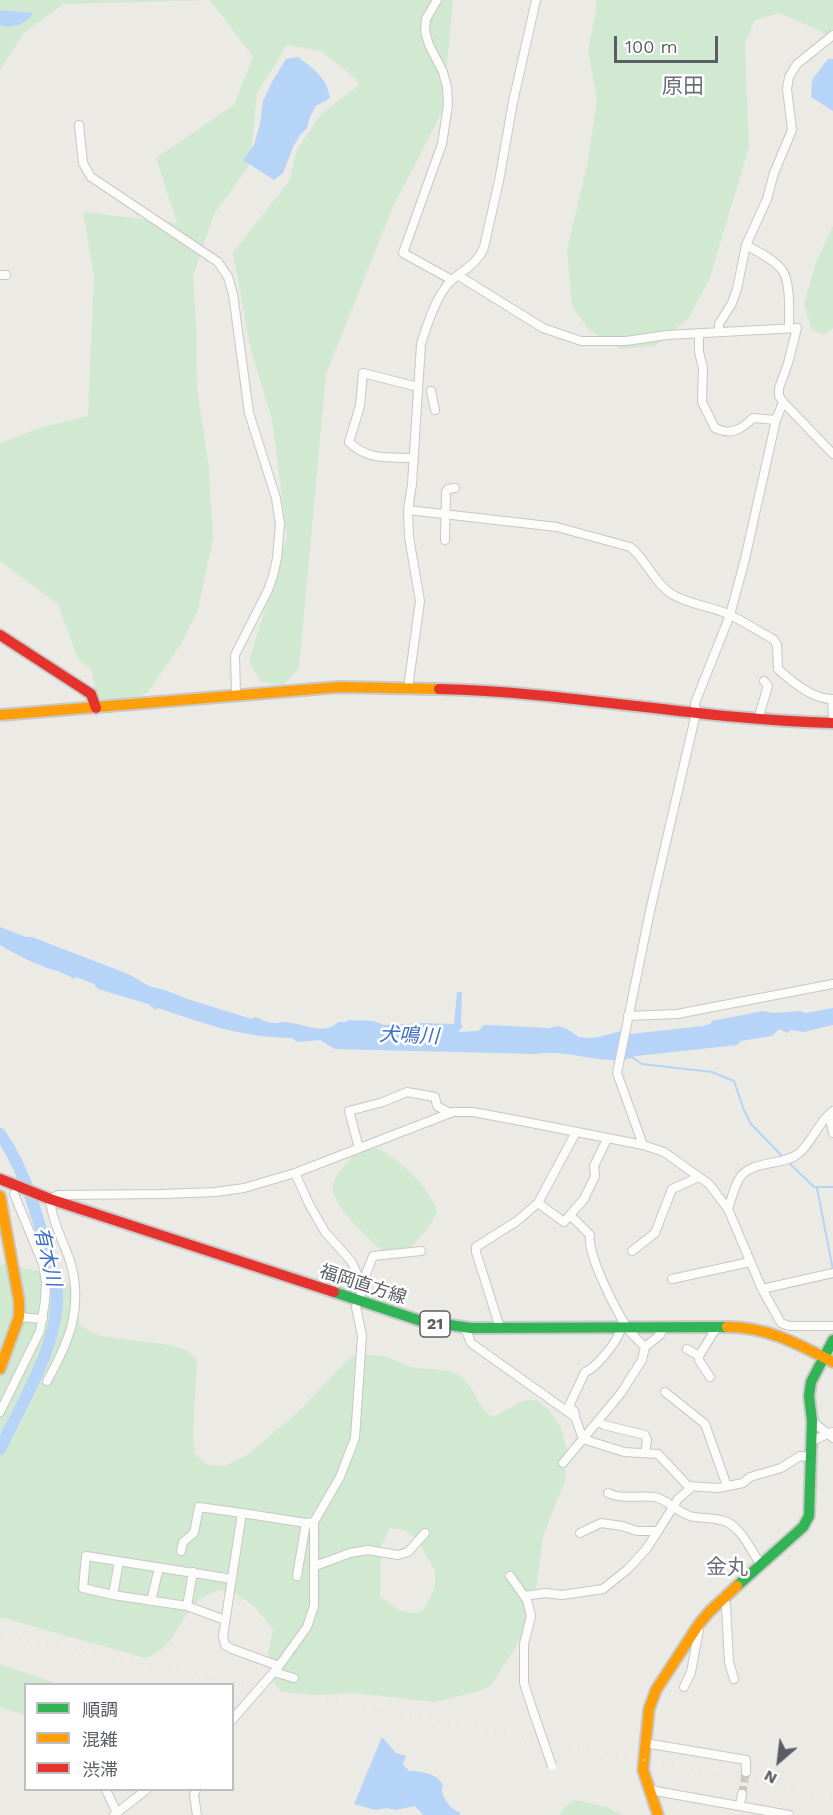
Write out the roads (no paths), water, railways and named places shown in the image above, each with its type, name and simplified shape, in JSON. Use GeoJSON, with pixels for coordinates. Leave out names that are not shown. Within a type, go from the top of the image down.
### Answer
{"type":"FeatureCollection","features":[{"type":"Feature","properties":{"kind":"street"},"geometry":{"type":"LineString","coordinates":[[436,0],[426,19],[425,31],[429,45],[443,72],[448,105],[442,144],[403,253],[456,278],[543,328],[581,341],[626,341],[719,331],[797,328],[779,388],[779,396],[833,454]]}},
{"type":"Feature","properties":{"kind":"street"},"geometry":{"type":"LineString","coordinates":[[408,688],[420,601],[409,537],[408,510],[421,344],[442,293],[480,257],[484,247],[536,0]]}},
{"type":"Feature","properties":{"kind":"street"},"geometry":{"type":"LineString","coordinates":[[719,331],[719,324],[732,303],[737,289],[746,245],[767,199],[774,173],[792,130],[792,115],[787,89],[789,77],[797,64],[833,34]]}},
{"type":"Feature","properties":{"kind":"street"},"geometry":{"type":"LineString","coordinates":[[79,125],[83,163],[91,177],[218,262],[228,277],[233,294],[249,413],[276,498],[280,524],[273,576],[235,655],[236,695]]}},
{"type":"Feature","properties":{"kind":"street"},"geometry":{"type":"LineString","coordinates":[[746,245],[771,260],[782,270],[788,296],[789,328]]}},
{"type":"Feature","properties":{"kind":"street"},"geometry":{"type":"LineString","coordinates":[[699,333],[699,352],[704,380],[702,402],[715,428],[735,432],[753,418],[776,420]]}},
{"type":"Feature","properties":{"kind":"street"},"geometry":{"type":"LineString","coordinates":[[413,458],[371,457],[358,451],[349,442],[360,406],[363,373],[418,387]]}},
{"type":"Feature","properties":{"kind":"street"},"geometry":{"type":"LineString","coordinates":[[431,391],[435,410]]}},
{"type":"Feature","properties":{"kind":"street"},"geometry":{"type":"LineString","coordinates":[[643,1145],[617,1073],[696,713],[695,703],[730,615],[776,420],[783,402]]}},
{"type":"Feature","properties":{"kind":"street"},"geometry":{"type":"LineString","coordinates":[[444,540],[446,492],[448,489],[455,488]]}},
{"type":"Feature","properties":{"kind":"street"},"geometry":{"type":"LineString","coordinates":[[0,715],[339,687],[529,694],[787,722],[833,721],[832,699],[820,698],[786,677],[778,669],[777,645],[773,639],[730,615],[672,594],[663,587],[638,553],[630,547],[557,527],[408,510]]}},
{"type":"Feature","properties":{"kind":"street"},"geometry":{"type":"LineString","coordinates":[[0,635],[91,694],[96,708]]}},
{"type":"Feature","properties":{"kind":"street"},"geometry":{"type":"LineString","coordinates":[[759,719],[768,686],[764,681]]}},
{"type":"Feature","properties":{"kind":"street"},"geometry":{"type":"LineString","coordinates":[[628,1016],[677,1014],[833,984]]}},
{"type":"Feature","properties":{"kind":"street"},"geometry":{"type":"LineString","coordinates":[[359,1148],[349,1111],[383,1102],[407,1092],[435,1097],[438,1106],[450,1113]]}},
{"type":"Feature","properties":{"kind":"street"},"geometry":{"type":"LineString","coordinates":[[47,1381],[69,1339],[74,1322],[75,1293],[70,1260],[46,1198],[58,1195],[216,1192],[263,1184],[450,1113],[473,1112],[643,1145],[664,1152],[709,1184],[728,1209],[762,1289],[781,1323],[789,1326],[833,1326]]}},
{"type":"Feature","properties":{"kind":"street"},"geometry":{"type":"LineString","coordinates":[[831,1113],[833,1133]]}},
{"type":"Feature","properties":{"kind":"street"},"geometry":{"type":"LineString","coordinates":[[728,1209],[740,1178],[745,1172],[797,1154],[806,1146],[819,1124],[831,1113]]}},
{"type":"Feature","properties":{"kind":"street"},"geometry":{"type":"LineString","coordinates":[[500,1328],[476,1247],[517,1221],[538,1203],[576,1132]]}},
{"type":"Feature","properties":{"kind":"street"},"geometry":{"type":"LineString","coordinates":[[538,1203],[564,1222],[584,1199],[595,1176],[594,1166],[607,1139]]}},
{"type":"Feature","properties":{"kind":"street"},"geometry":{"type":"LineString","coordinates":[[295,1173],[325,1232],[351,1262],[362,1284]]}},
{"type":"Feature","properties":{"kind":"street"},"geometry":{"type":"LineString","coordinates":[[632,1251],[655,1233],[672,1189],[699,1177]]}},
{"type":"Feature","properties":{"kind":"street","name":"福岡直方線"},"geometry":{"type":"LineString","coordinates":[[0,1179],[13,1189],[421,1321],[465,1328],[740,1327],[782,1336],[828,1360]]}},
{"type":"Feature","properties":{"kind":"street"},"geometry":{"type":"LineString","coordinates":[[0,1412],[34,1346],[43,1319],[46,1282],[43,1264],[13,1189]]}},
{"type":"Feature","properties":{"kind":"street"},"geometry":{"type":"LineString","coordinates":[[0,1196],[18,1293],[19,1317],[0,1369]]}},
{"type":"Feature","properties":{"kind":"street"},"geometry":{"type":"LineString","coordinates":[[570,1215],[590,1236],[588,1244],[624,1327],[645,1347]]}},
{"type":"Feature","properties":{"kind":"street"},"geometry":{"type":"LineString","coordinates":[[297,1576],[310,1522],[340,1477],[355,1438],[362,1336],[357,1317],[362,1284],[373,1256],[421,1251]]}},
{"type":"Feature","properties":{"kind":"street"},"geometry":{"type":"LineString","coordinates":[[672,1279],[750,1262]]}},
{"type":"Feature","properties":{"kind":"street"},"geometry":{"type":"LineString","coordinates":[[762,1289],[833,1273]]}},
{"type":"Feature","properties":{"kind":"street"},"geometry":{"type":"LineString","coordinates":[[19,1317],[43,1319]]}},
{"type":"Feature","properties":{"kind":"street"},"geometry":{"type":"LineString","coordinates":[[583,1439],[574,1411],[569,1406],[585,1372],[591,1370],[613,1345],[624,1327]]}},
{"type":"Feature","properties":{"kind":"street"},"geometry":{"type":"LineString","coordinates":[[563,1463],[621,1393],[642,1360],[645,1347],[660,1335],[663,1327]]}},
{"type":"Feature","properties":{"kind":"street"},"geometry":{"type":"LineString","coordinates":[[699,1356],[717,1327]]}},
{"type":"Feature","properties":{"kind":"street"},"geometry":{"type":"LineString","coordinates":[[465,1328],[471,1343],[575,1417]]}},
{"type":"Feature","properties":{"kind":"street"},"geometry":{"type":"LineString","coordinates":[[658,1815],[643,1770],[649,1709],[656,1690],[696,1628],[723,1597],[792,1539],[809,1516],[812,1421],[809,1396],[811,1382],[828,1360],[833,1340]]}},
{"type":"Feature","properties":{"kind":"street"},"geometry":{"type":"LineString","coordinates":[[687,1349],[699,1356],[710,1377]]}},
{"type":"Feature","properties":{"kind":"street"},"geometry":{"type":"LineString","coordinates":[[665,1392],[705,1424],[727,1486]]}},
{"type":"Feature","properties":{"kind":"street"},"geometry":{"type":"LineString","coordinates":[[812,1421],[831,1435]]}},
{"type":"Feature","properties":{"kind":"street"},"geometry":{"type":"LineString","coordinates":[[598,1422],[645,1434],[647,1440],[645,1453]]}},
{"type":"Feature","properties":{"kind":"street"},"geometry":{"type":"LineString","coordinates":[[812,1441],[831,1435]]}},
{"type":"Feature","properties":{"kind":"street"},"geometry":{"type":"LineString","coordinates":[[583,1439],[624,1452],[658,1454],[688,1486],[718,1488],[743,1483],[750,1476],[781,1468],[800,1456],[811,1457]]}},
{"type":"Feature","properties":{"kind":"street"},"geometry":{"type":"LineString","coordinates":[[524,1596],[546,1593],[562,1595],[603,1589],[628,1569],[647,1548],[678,1499],[692,1486]]}},
{"type":"Feature","properties":{"kind":"street"},"geometry":{"type":"LineString","coordinates":[[608,1493],[629,1497],[654,1497],[665,1500],[690,1516],[726,1522],[738,1532],[761,1565]]}},
{"type":"Feature","properties":{"kind":"street"},"geometry":{"type":"LineString","coordinates":[[181,1551],[183,1542],[194,1533],[199,1507],[310,1522]]}},
{"type":"Feature","properties":{"kind":"street"},"geometry":{"type":"LineString","coordinates":[[242,1513],[225,1620],[223,1636],[225,1645],[294,1678]]}},
{"type":"Feature","properties":{"kind":"street"},"geometry":{"type":"LineString","coordinates":[[234,1718],[276,1669],[307,1627],[314,1606],[315,1566],[310,1522]]}},
{"type":"Feature","properties":{"kind":"street"},"geometry":{"type":"LineString","coordinates":[[580,1533],[601,1523],[637,1531],[658,1531]]}},
{"type":"Feature","properties":{"kind":"street"},"geometry":{"type":"LineString","coordinates":[[315,1566],[350,1553],[368,1550],[398,1555],[408,1552],[425,1533]]}},
{"type":"Feature","properties":{"kind":"street"},"geometry":{"type":"LineString","coordinates":[[225,1620],[187,1606],[83,1588],[86,1556],[232,1579]]}},
{"type":"Feature","properties":{"kind":"street"},"geometry":{"type":"LineString","coordinates":[[113,1595],[119,1561]]}},
{"type":"Feature","properties":{"kind":"street"},"geometry":{"type":"LineString","coordinates":[[151,1601],[159,1568]]}},
{"type":"Feature","properties":{"kind":"street"},"geometry":{"type":"LineString","coordinates":[[187,1606],[193,1572]]}},
{"type":"Feature","properties":{"kind":"street"},"geometry":{"type":"LineString","coordinates":[[510,1576],[524,1596],[531,1616],[524,1644],[524,1683],[552,1767]]}},
{"type":"Feature","properties":{"kind":"street"},"geometry":{"type":"LineString","coordinates":[[723,1597],[726,1605],[729,1662],[734,1679]]}},
{"type":"Feature","properties":{"kind":"street"},"geometry":{"type":"LineString","coordinates":[[684,1687],[691,1672],[699,1630],[696,1628]]}},
{"type":"Feature","properties":{"kind":"street"},"geometry":{"type":"LineString","coordinates":[[645,1743],[747,1760],[746,1772]]}},
{"type":"Feature","properties":{"kind":"street"},"geometry":{"type":"LineString","coordinates":[[650,1790],[789,1815]]}},
{"type":"Feature","properties":{"kind":"street"},"geometry":{"type":"LineString","coordinates":[[106,1791],[115,1814],[145,1791]]}},
{"type":"Feature","properties":{"kind":"street"},"geometry":{"type":"LineString","coordinates":[[196,1791],[194,1795],[197,1815]]}},
{"type":"Feature","properties":{"kind":"street"},"geometry":{"type":"LineString","coordinates":[[740,1805],[742,1794]]}},
{"type":"Feature","properties":{"kind":"water"},"geometry":{"type":"Polygon","coordinates":[[[0,10],[34,13],[18,25],[10,27],[0,25],[0,10]]]}},
{"type":"Feature","properties":{"kind":"water"},"geometry":{"type":"Polygon","coordinates":[[[298,57],[323,79],[330,98],[316,106],[307,128],[293,147],[283,173],[274,180],[243,160],[254,145],[263,101],[272,82],[286,59],[298,57]]]}},
{"type":"Feature","properties":{"kind":"water"},"geometry":{"type":"Polygon","coordinates":[[[828,59],[833,59],[833,111],[811,97],[812,80],[828,59]]]}},
{"type":"Feature","properties":{"kind":"water","name":"犬鳴川"},"geometry":{"type":"Polygon","coordinates":[[[0,927],[32,937],[128,974],[149,986],[187,999],[252,1019],[255,1017],[271,1023],[283,1022],[319,1029],[348,1020],[374,1021],[384,1025],[454,1024],[457,992],[462,992],[461,1024],[463,1027],[459,1032],[478,1031],[484,1025],[549,1028],[558,1026],[579,1037],[588,1038],[621,1031],[631,1034],[703,1026],[712,1021],[763,1011],[805,1013],[833,1008],[833,1025],[804,1032],[791,1030],[787,1033],[779,1029],[772,1036],[741,1041],[737,1045],[636,1056],[622,1060],[556,1053],[335,1049],[320,1040],[297,1042],[292,1038],[223,1029],[158,1008],[156,1010],[148,1004],[98,989],[94,984],[41,966],[0,945],[0,927]]]}},
{"type":"Feature","properties":{"kind":"water"},"geometry":{"type":"Polygon","coordinates":[[[382,1737],[396,1753],[406,1756],[403,1764],[409,1771],[435,1776],[443,1785],[442,1792],[447,1802],[454,1810],[461,1813],[459,1815],[423,1815],[415,1806],[396,1810],[387,1808],[375,1810],[354,1804],[382,1737]]]}},
{"type":"Feature","properties":{"kind":"waterway"},"geometry":{"type":"LineString","coordinates":[[630,1056],[642,1064],[712,1072],[734,1081],[751,1124],[783,1157]]}},
{"type":"Feature","properties":{"kind":"waterway","name":"有木川"},"geometry":{"type":"LineString","coordinates":[[0,1134],[13,1155],[28,1190],[52,1266],[57,1292],[56,1312],[46,1353],[0,1449]]}},
{"type":"Feature","properties":{"kind":"waterway"},"geometry":{"type":"LineString","coordinates":[[787,1161],[814,1187],[833,1187]]}},
{"type":"Feature","properties":{"kind":"waterway"},"geometry":{"type":"LineString","coordinates":[[817,1188],[833,1270]]}},
{"type":"Feature","properties":{"kind":"tunnel"},"geometry":{"type":"LineString","coordinates":[[742,1794],[746,1772]]}},
{"type":"Feature","properties":{"kind":"railway"},"geometry":{"type":"LineString","coordinates":[[0,1635],[833,1796]]}},
{"type":"Feature","properties":{"kind":"district","name":"原田"},"geometry":{"type":"Point","coordinates":[683,87]}},
{"type":"Feature","properties":{"kind":"district","name":"金丸"},"geometry":{"type":"Point","coordinates":[727,1568]}}]}
